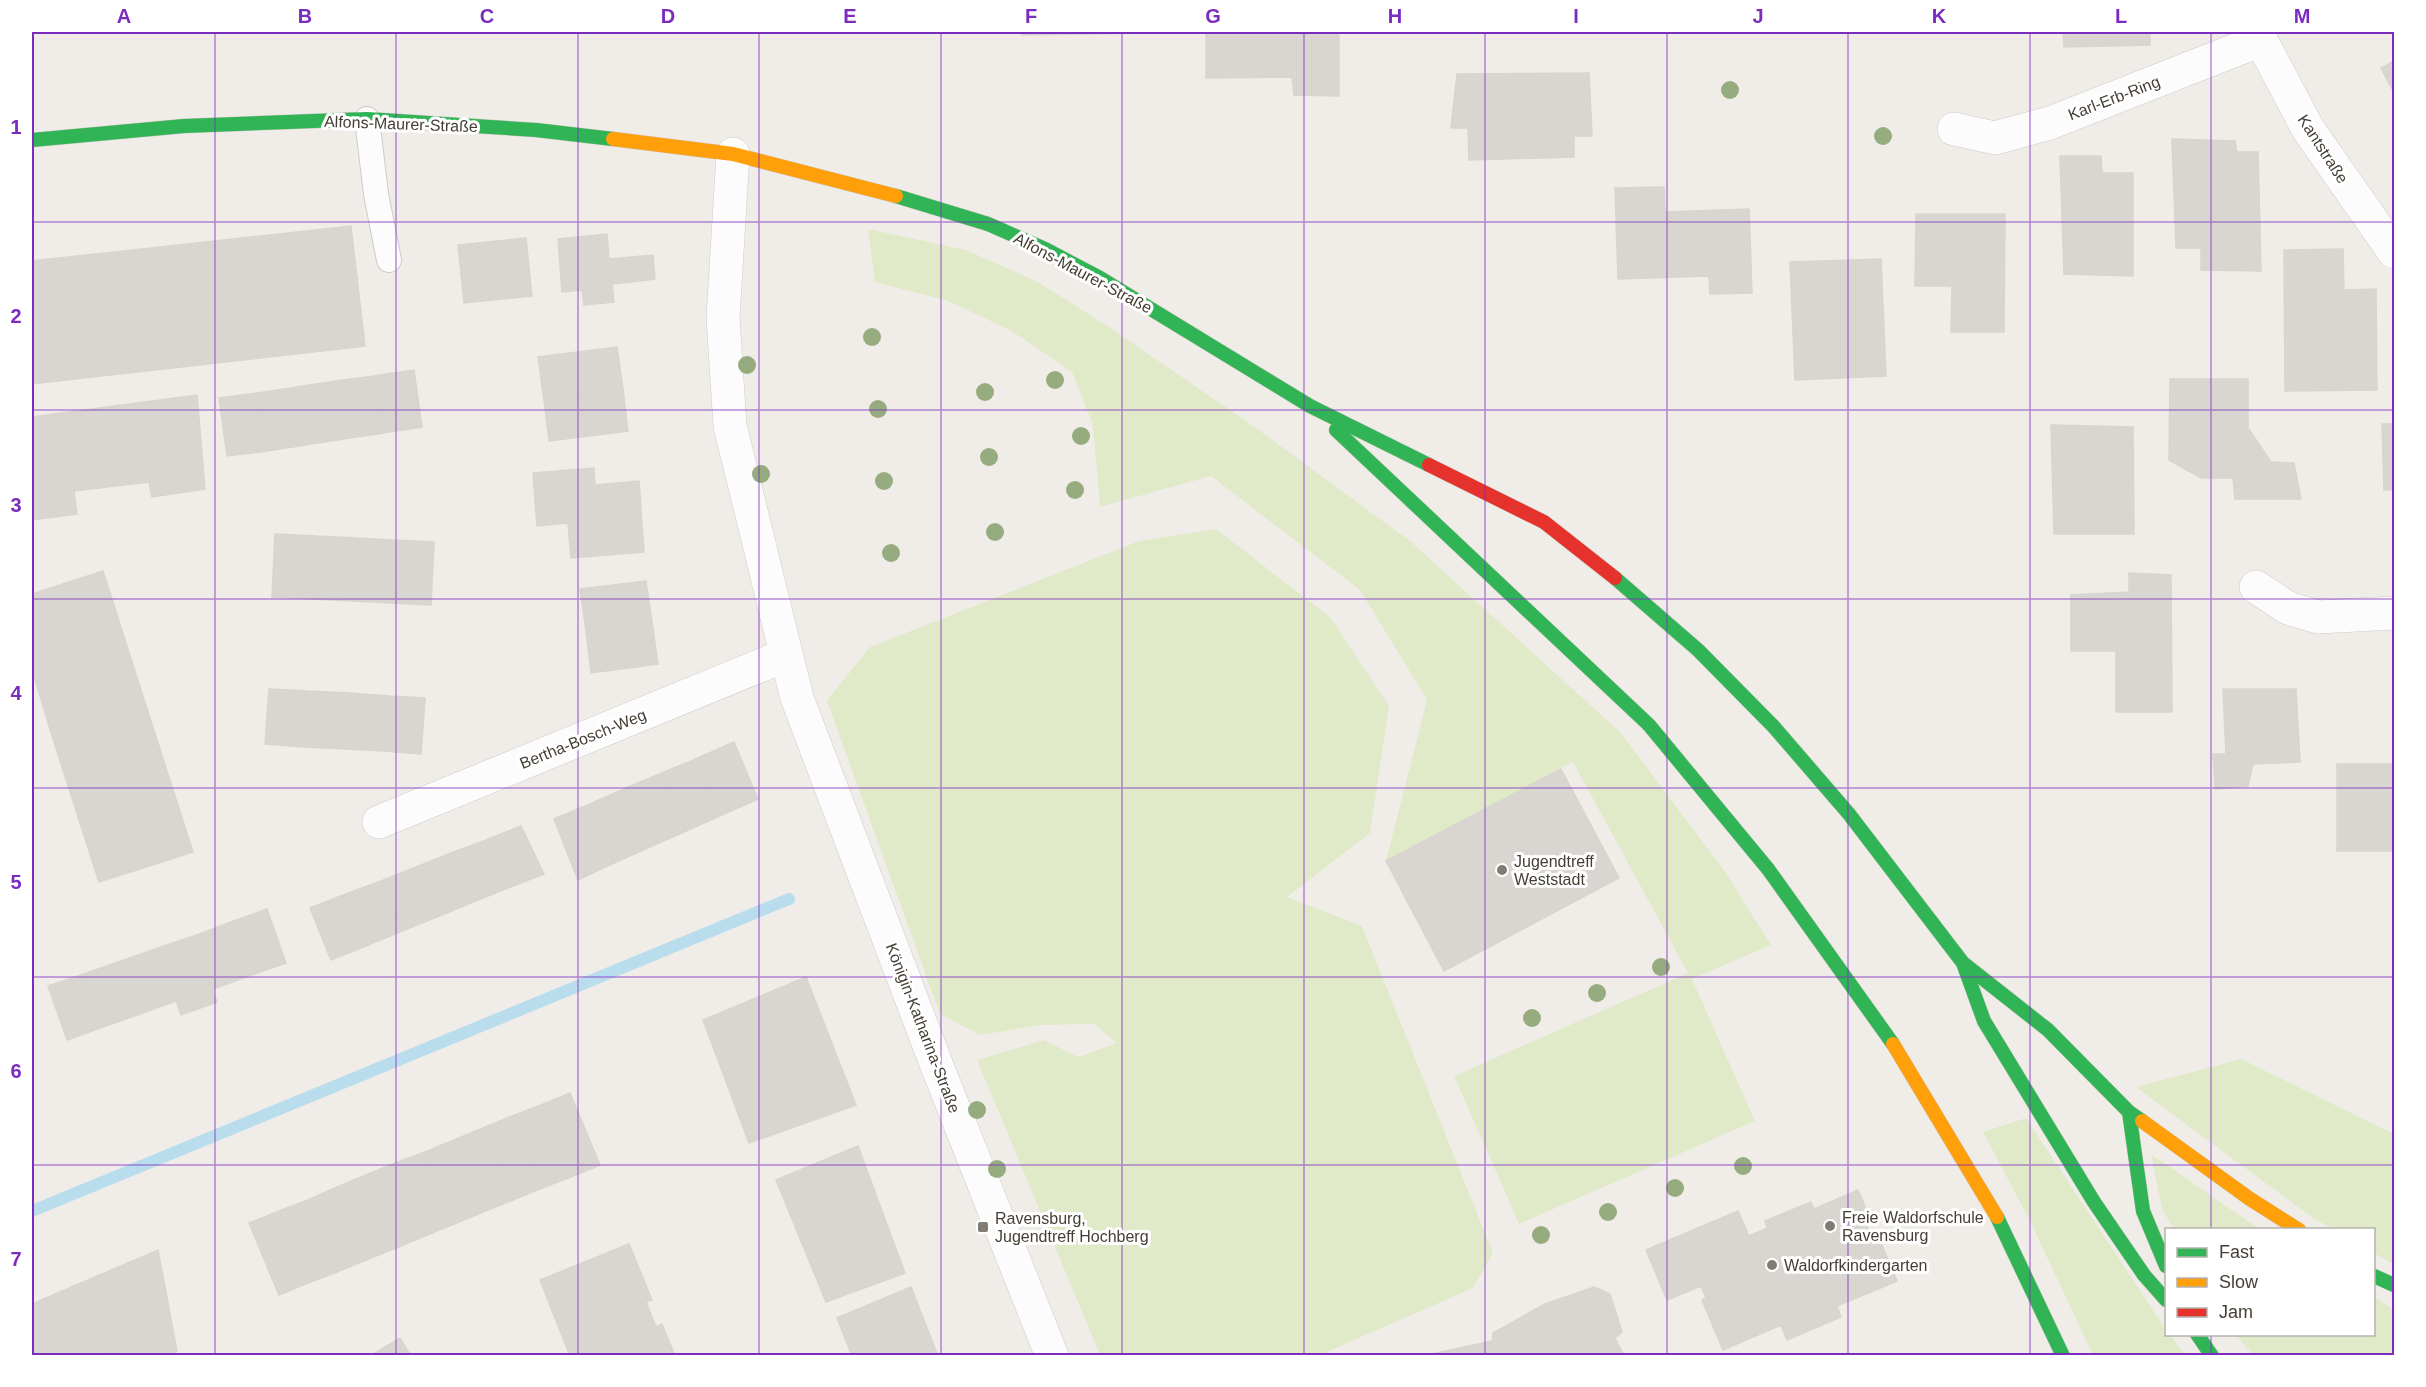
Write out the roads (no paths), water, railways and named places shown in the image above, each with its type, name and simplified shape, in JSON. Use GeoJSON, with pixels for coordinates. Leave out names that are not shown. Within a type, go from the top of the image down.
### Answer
{"type":"FeatureCollection","features":[{"type":"Feature","properties":{"kind":"street","name":"Karl-Erb-Ring"},"geometry":{"type":"LineString","coordinates":[[1954,129],[1995,138],[2050,123],[2261,36]]}},
{"type":"Feature","properties":{"kind":"street","name":"Kantstraße"},"geometry":{"type":"LineString","coordinates":[[2261,36],[2308,129],[2394,252]]}},
{"type":"Feature","properties":{"kind":"street","name":"Alfons-Maurer-Straße"},"geometry":{"type":"LineString","coordinates":[[32,140],[184,126],[367,119],[536,130],[733,154],[873,189],[988,224],[1036,245],[1100,278],[1310,406]]}},
{"type":"Feature","properties":{"kind":"street"},"geometry":{"type":"LineString","coordinates":[[733,154],[723,318],[730,426],[786,655]]}},
{"type":"Feature","properties":{"kind":"street"},"geometry":{"type":"LineString","coordinates":[[1310,406],[1544,522],[1635,594],[1698,650],[1774,727],[1850,814],[1964,963],[2048,1030],[2129,1112],[2250,1199],[2296,1228]]}},
{"type":"Feature","properties":{"kind":"street"},"geometry":{"type":"LineString","coordinates":[[1310,406],[1649,725],[1768,869],[1908,1065],[2005,1231],[2063,1356]]}},
{"type":"Feature","properties":{"kind":"street"},"geometry":{"type":"LineString","coordinates":[[2256,587],[2288,608],[2318,617],[2394,613]]}},
{"type":"Feature","properties":{"kind":"street","name":"Königin-Katharina-Straße"},"geometry":{"type":"LineString","coordinates":[[786,655],[797,698],[937,1066],[1052,1356]]}},
{"type":"Feature","properties":{"kind":"street","name":"Bertha-Bosch-Weg"},"geometry":{"type":"LineString","coordinates":[[379,822],[786,655]]}},
{"type":"Feature","properties":{"kind":"street"},"geometry":{"type":"LineString","coordinates":[[1964,963],[1984,1021],[2094,1202],[2144,1275],[2165,1299]]}},
{"type":"Feature","properties":{"kind":"street"},"geometry":{"type":"LineString","coordinates":[[2129,1112],[2143,1211],[2165,1264]]}},
{"type":"Feature","properties":{"kind":"street"},"geometry":{"type":"LineString","coordinates":[[2375,1277],[2394,1285]]}},
{"type":"Feature","properties":{"kind":"street"},"geometry":{"type":"LineString","coordinates":[[2198,1336],[2212,1356]]}},
{"type":"Feature","properties":{"kind":"lane"},"geometry":{"type":"LineString","coordinates":[[367,119],[376,195],[389,260]]}},
{"type":"Feature","properties":{"kind":"waterway"},"geometry":{"type":"LineString","coordinates":[[32,1211],[789,899]]}},
{"type":"Feature","properties":{"kind":"place","name":"Jugendtreff Weststadt"},"geometry":{"type":"Point","coordinates":[1502,870]}},
{"type":"Feature","properties":{"kind":"place","name":"Freie Waldorfschule Ravensburg"},"geometry":{"type":"Point","coordinates":[1830,1226]}},
{"type":"Feature","properties":{"kind":"place","name":"Ravensburg, Jugendtreff Hochberg"},"geometry":{"type":"Point","coordinates":[983,1227]}},
{"type":"Feature","properties":{"kind":"place","name":"Waldorfkindergarten"},"geometry":{"type":"Point","coordinates":[1772,1265]}}]}
